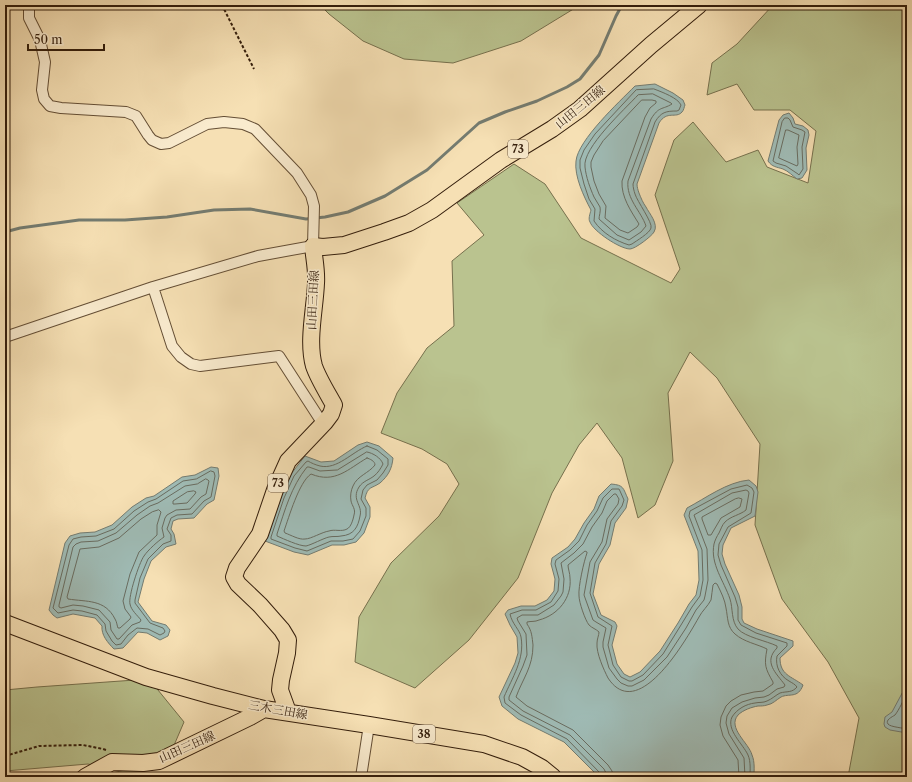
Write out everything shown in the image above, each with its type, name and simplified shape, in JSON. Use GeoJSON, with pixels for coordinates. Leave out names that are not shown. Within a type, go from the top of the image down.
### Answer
{"type":"FeatureCollection","features":[{"type":"Feature","properties":{"kind":"main road","name":"山田三田線"},"geometry":{"type":"LineString","coordinates":[[288,712],[280,690],[288,640],[282,630],[260,605],[238,584],[234,577],[237,568],[260,534],[275,490],[288,461],[323,424],[331,414],[334,405],[314,367],[311,336],[316,281],[313,246],[323,247],[344,245],[409,223],[432,210],[501,160],[552,129],[580,109],[650,45],[699,5]]}},
{"type":"Feature","properties":{"kind":"main road","name":"三木三田線"},"geometry":{"type":"LineString","coordinates":[[5,623],[146,677],[213,696],[264,709],[484,744],[522,758],[542,768],[553,777]]}},
{"type":"Feature","properties":{"kind":"main road","name":"山田三田線"},"geometry":{"type":"LineString","coordinates":[[85,777],[112,762],[143,763],[160,761],[264,709]]}},
{"type":"Feature","properties":{"kind":"street"},"geometry":{"type":"LineString","coordinates":[[5,337],[153,287],[258,256],[313,246],[314,206],[311,195],[298,173],[255,129],[242,124],[224,122],[207,124],[170,143],[161,144],[152,140],[136,116],[126,112],[50,106],[44,99],[42,90],[45,62],[40,40],[29,18],[29,5]]}},
{"type":"Feature","properties":{"kind":"street"},"geometry":{"type":"LineString","coordinates":[[153,287],[172,346],[181,357],[191,364],[200,366],[278,356],[323,424]]}},
{"type":"Feature","properties":{"kind":"street"},"geometry":{"type":"LineString","coordinates":[[361,777],[369,725]]}},
{"type":"Feature","properties":{"kind":"path"},"geometry":{"type":"LineString","coordinates":[[222,5],[254,69]]}},
{"type":"Feature","properties":{"kind":"path"},"geometry":{"type":"LineString","coordinates":[[5,756],[39,746],[83,745],[103,749],[109,752]]}},
{"type":"Feature","properties":{"kind":"green space"},"geometry":{"type":"Polygon","coordinates":[[[320,5],[580,5],[521,41],[453,63],[404,59],[363,41],[320,5]]]}},
{"type":"Feature","properties":{"kind":"green space"},"geometry":{"type":"Polygon","coordinates":[[[773,5],[907,5],[907,777],[848,777],[859,718],[828,662],[782,599],[755,525],[760,444],[717,378],[690,352],[668,393],[673,461],[655,505],[638,518],[622,458],[597,423],[579,445],[552,493],[518,578],[469,640],[415,688],[355,662],[359,617],[391,563],[439,516],[459,484],[447,464],[422,449],[381,433],[397,393],[427,348],[454,326],[452,261],[484,235],[457,203],[514,164],[545,184],[581,238],[671,283],[680,269],[655,195],[674,140],[693,122],[726,162],[758,150],[767,167],[808,183],[816,131],[790,110],[754,110],[737,84],[707,95],[712,63],[737,44],[773,5]]]}},
{"type":"Feature","properties":{"kind":"green space"},"geometry":{"type":"Polygon","coordinates":[[[149,679],[184,722],[172,750],[137,776],[88,764],[5,771],[5,690],[149,679]]]}},
{"type":"Feature","properties":{"kind":"water"},"geometry":{"type":"Polygon","coordinates":[[[655,84],[683,100],[685,105],[680,114],[665,117],[659,123],[637,184],[642,200],[654,222],[655,229],[653,234],[647,239],[636,247],[630,249],[614,243],[592,226],[589,219],[591,210],[578,180],[576,161],[578,152],[591,132],[635,86],[655,84]]]}},
{"type":"Feature","properties":{"kind":"water"},"geometry":{"type":"Polygon","coordinates":[[[789,113],[795,124],[803,126],[808,130],[809,135],[806,148],[807,170],[802,178],[797,179],[787,171],[773,166],[768,161],[779,120],[783,115],[789,113]]]}},
{"type":"Feature","properties":{"kind":"water"},"geometry":{"type":"Polygon","coordinates":[[[367,442],[379,446],[393,458],[391,469],[385,478],[380,483],[370,488],[366,494],[365,498],[370,507],[370,517],[364,533],[356,542],[344,545],[332,545],[308,555],[294,552],[265,541],[280,496],[291,474],[305,456],[321,462],[334,461],[358,445],[367,442]]]}},
{"type":"Feature","properties":{"kind":"water"},"geometry":{"type":"Polygon","coordinates":[[[211,467],[218,468],[219,476],[214,500],[207,504],[194,518],[178,519],[173,521],[171,529],[174,534],[176,544],[166,547],[151,561],[144,579],[138,602],[152,621],[166,625],[170,630],[168,636],[160,640],[147,633],[138,632],[123,648],[114,649],[105,639],[102,626],[95,618],[73,614],[57,618],[53,615],[49,610],[65,543],[70,536],[80,533],[95,532],[112,525],[132,507],[146,498],[154,496],[182,477],[195,475],[211,467]]]}},
{"type":"Feature","properties":{"kind":"water"},"geometry":{"type":"Polygon","coordinates":[[[749,480],[756,486],[758,492],[755,516],[731,528],[723,545],[722,554],[739,595],[742,607],[742,619],[744,623],[793,641],[793,646],[780,658],[780,664],[784,672],[803,685],[796,694],[781,697],[773,703],[764,706],[756,706],[748,709],[738,715],[735,720],[737,730],[750,750],[753,758],[754,777],[599,777],[564,742],[518,719],[502,706],[499,697],[515,663],[518,653],[517,637],[505,614],[508,610],[521,606],[535,606],[547,600],[554,591],[555,579],[551,564],[552,558],[568,547],[575,539],[594,509],[599,496],[611,484],[621,486],[628,499],[626,508],[615,523],[610,545],[599,564],[593,594],[601,615],[615,622],[617,626],[612,645],[617,664],[624,674],[630,677],[640,672],[660,651],[696,595],[699,580],[698,551],[684,515],[687,508],[725,487],[741,481],[749,480]]]}},
{"type":"Feature","properties":{"kind":"water"},"geometry":{"type":"Polygon","coordinates":[[[907,684],[907,733],[890,730],[885,727],[885,717],[892,712],[907,684]]]}},
{"type":"Feature","properties":{"kind":"waterway"},"geometry":{"type":"LineString","coordinates":[[5,232],[20,228],[79,220],[125,220],[167,217],[214,210],[250,209],[306,219],[348,212],[385,196],[427,170],[479,123],[537,101],[567,87],[580,79],[599,55],[622,5]]}}]}
